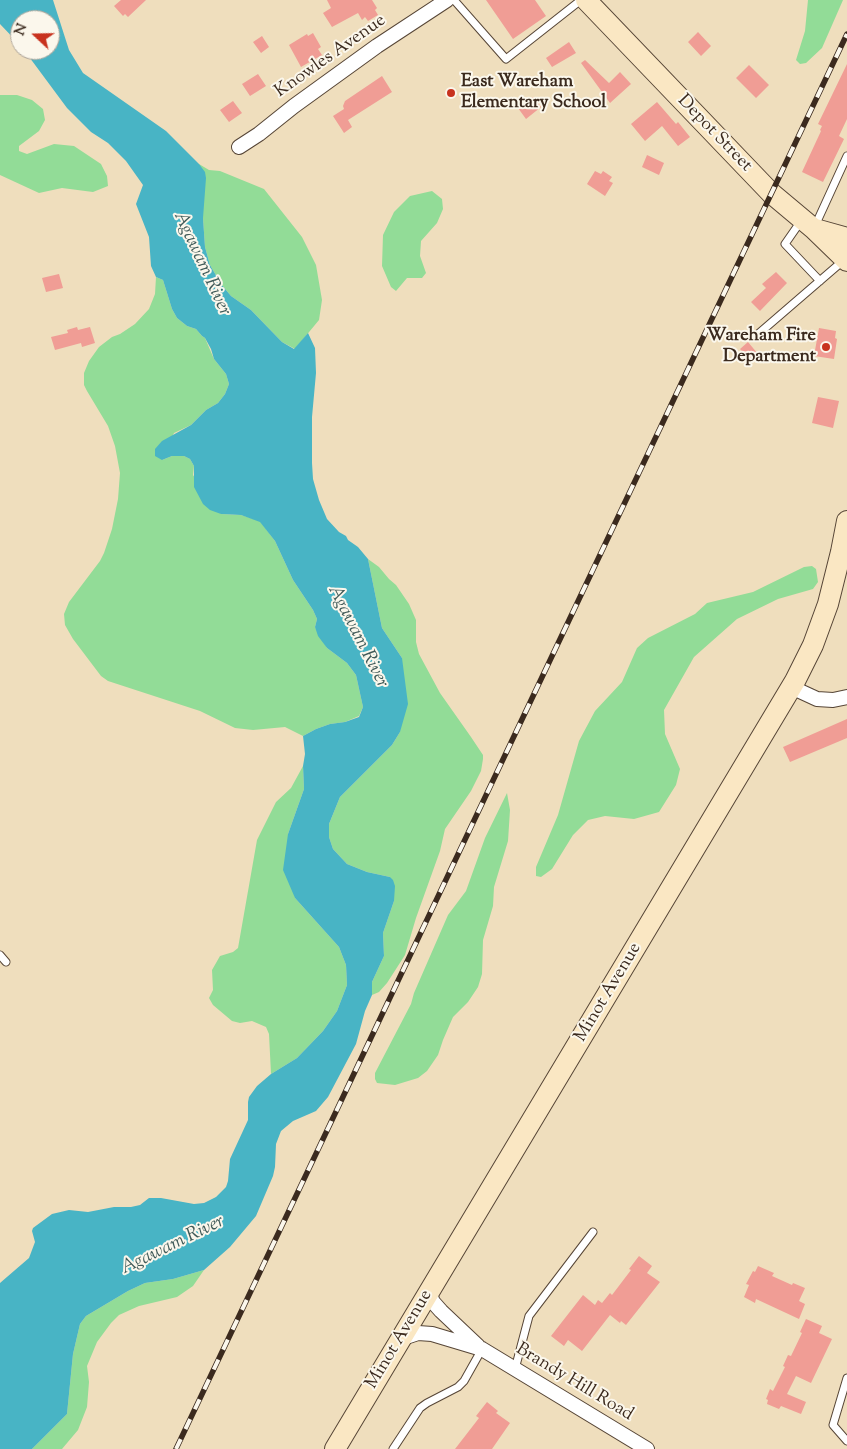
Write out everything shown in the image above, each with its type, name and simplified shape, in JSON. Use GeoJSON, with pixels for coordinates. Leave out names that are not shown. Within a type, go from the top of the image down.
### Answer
{"type":"FeatureCollection","features":[{"type":"Feature","properties":{"kind":"main road","name":"Depot Street"},"geometry":{"type":"LineString","coordinates":[[586,0],[772,194],[808,224],[846,260]]}},
{"type":"Feature","properties":{"kind":"main road"},"geometry":{"type":"LineString","coordinates":[[808,224],[847,238]]}},
{"type":"Feature","properties":{"kind":"main road","name":"Minot Avenue"},"geometry":{"type":"LineString","coordinates":[[335,1449],[791,687],[813,646],[828,604],[847,521]]}},
{"type":"Feature","properties":{"kind":"street","name":"Knowles Avenue"},"geometry":{"type":"LineString","coordinates":[[238,147],[259,134],[294,106],[377,46],[447,0]]}},
{"type":"Feature","properties":{"kind":"street"},"geometry":{"type":"LineString","coordinates":[[791,687],[817,699],[832,700],[847,697]]}},
{"type":"Feature","properties":{"kind":"street","name":"Brandy Hill Road"},"geometry":{"type":"LineString","coordinates":[[428,1292],[433,1302],[441,1311],[482,1349],[647,1449]]}},
{"type":"Feature","properties":{"kind":"street","name":"Brandy Hill Road"},"geometry":{"type":"LineString","coordinates":[[400,1339],[427,1333],[482,1349]]}},
{"type":"Feature","properties":{"kind":"lane"},"geometry":{"type":"LineString","coordinates":[[454,0],[506,59],[581,0]]}},
{"type":"Feature","properties":{"kind":"lane"},"geometry":{"type":"LineString","coordinates":[[820,281],[785,244],[808,224],[847,156]]}},
{"type":"Feature","properties":{"kind":"lane"},"geometry":{"type":"LineString","coordinates":[[757,335],[846,260]]}},
{"type":"Feature","properties":{"kind":"lane"},"geometry":{"type":"LineString","coordinates":[[0,955],[6,962]]}},
{"type":"Feature","properties":{"kind":"lane"},"geometry":{"type":"LineString","coordinates":[[514,1369],[529,1316],[593,1232]]}},
{"type":"Feature","properties":{"kind":"lane"},"geometry":{"type":"LineString","coordinates":[[393,1449],[420,1408],[458,1387],[464,1381],[482,1349]]}},
{"type":"Feature","properties":{"kind":"lane"},"geometry":{"type":"LineString","coordinates":[[847,1378],[833,1425],[847,1441]]}},
{"type":"Feature","properties":{"kind":"green space"},"geometry":{"type":"Polygon","coordinates":[[[808,0],[843,0],[822,48],[806,63],[800,64],[796,60],[805,31],[808,0]]]}},
{"type":"Feature","properties":{"kind":"green space"},"geometry":{"type":"Polygon","coordinates":[[[0,95],[17,95],[32,100],[43,109],[45,120],[39,131],[19,146],[19,151],[27,154],[54,144],[74,146],[101,164],[107,176],[108,186],[93,192],[62,188],[39,193],[0,175],[0,95]]]}},
{"type":"Feature","properties":{"kind":"green space"},"geometry":{"type":"Polygon","coordinates":[[[199,164],[209,170],[220,171],[264,189],[302,237],[316,265],[322,300],[319,320],[295,349],[282,342],[251,310],[231,296],[221,284],[210,265],[205,247],[199,164]]]}},
{"type":"Feature","properties":{"kind":"green space"},"geometry":{"type":"Polygon","coordinates":[[[432,191],[442,199],[443,209],[437,223],[421,241],[420,256],[426,273],[422,278],[407,278],[396,291],[391,287],[382,266],[383,235],[394,212],[410,196],[432,191]]]}},
{"type":"Feature","properties":{"kind":"green space"},"geometry":{"type":"Polygon","coordinates":[[[156,277],[163,280],[172,309],[177,318],[187,326],[196,329],[205,338],[214,359],[226,374],[229,384],[225,394],[218,403],[206,410],[191,425],[174,433],[162,460],[172,456],[184,456],[190,459],[194,466],[193,475],[221,514],[241,515],[260,521],[275,541],[293,580],[313,610],[317,619],[315,627],[327,648],[347,663],[356,675],[363,707],[359,716],[345,722],[330,724],[316,729],[303,736],[285,727],[253,730],[235,728],[200,711],[108,681],[101,676],[73,639],[65,625],[64,614],[69,602],[104,553],[112,529],[118,499],[120,473],[115,446],[108,426],[84,385],[84,373],[89,361],[99,347],[135,324],[149,309],[155,294],[156,277]]]}},
{"type":"Feature","properties":{"kind":"green space"},"geometry":{"type":"Polygon","coordinates":[[[368,559],[379,567],[396,585],[409,604],[416,620],[416,642],[419,654],[440,693],[483,755],[481,771],[471,791],[445,829],[440,851],[405,955],[387,983],[379,992],[372,995],[372,982],[384,956],[383,933],[394,901],[390,877],[367,872],[347,864],[333,849],[329,837],[329,824],[340,797],[392,745],[400,732],[402,658],[382,628],[368,559]]]}},
{"type":"Feature","properties":{"kind":"green space"},"geometry":{"type":"Polygon","coordinates":[[[812,566],[816,569],[818,582],[813,589],[778,599],[737,619],[694,657],[664,710],[665,734],[680,769],[676,785],[659,812],[634,819],[605,816],[588,820],[573,835],[552,869],[541,877],[536,876],[536,867],[558,815],[579,741],[595,711],[622,682],[637,648],[648,638],[695,614],[707,603],[753,592],[804,567],[812,566]]]}},
{"type":"Feature","properties":{"kind":"green space"},"geometry":{"type":"Polygon","coordinates":[[[303,766],[304,789],[288,834],[295,898],[339,947],[346,965],[347,985],[337,1011],[323,1031],[297,1058],[271,1074],[269,1034],[266,1027],[252,1021],[240,1023],[232,1021],[213,1005],[209,998],[213,990],[212,970],[220,956],[233,952],[238,948],[257,840],[276,802],[291,788],[303,766]]]}},
{"type":"Feature","properties":{"kind":"green space"},"geometry":{"type":"Polygon","coordinates":[[[507,793],[510,810],[508,841],[494,887],[493,906],[483,940],[482,974],[478,987],[468,1002],[453,1017],[438,1055],[427,1071],[418,1078],[395,1085],[377,1083],[375,1073],[411,1004],[448,915],[466,891],[485,838],[507,793]]]}},
{"type":"Feature","properties":{"kind":"green space"},"geometry":{"type":"Polygon","coordinates":[[[204,1270],[193,1286],[177,1297],[139,1306],[119,1315],[111,1323],[97,1342],[87,1366],[89,1382],[87,1407],[78,1430],[62,1449],[32,1449],[67,1414],[73,1354],[80,1324],[86,1316],[145,1283],[173,1279],[204,1270]]]}},
{"type":"Feature","properties":{"kind":"water"},"geometry":{"type":"Polygon","coordinates":[[[0,0],[53,0],[56,10],[10,10],[10,34],[0,24],[0,0]]]}},
{"type":"Feature","properties":{"kind":"water","name":"Agawam River"},"geometry":{"type":"Polygon","coordinates":[[[60,22],[69,50],[83,73],[166,131],[205,172],[203,218],[205,247],[210,265],[221,284],[231,296],[251,310],[282,342],[294,349],[308,333],[315,348],[316,373],[312,417],[313,479],[327,519],[339,532],[358,547],[368,559],[382,628],[402,658],[408,704],[400,732],[392,745],[340,797],[329,824],[329,837],[333,849],[347,864],[367,872],[390,877],[395,886],[394,901],[383,933],[384,956],[372,982],[372,995],[365,1011],[356,1044],[328,1097],[316,1111],[293,1121],[281,1131],[276,1144],[273,1176],[256,1216],[230,1247],[204,1270],[173,1279],[145,1283],[86,1316],[80,1324],[73,1354],[67,1414],[32,1449],[0,1449],[0,1283],[29,1258],[35,1242],[33,1228],[52,1214],[69,1210],[88,1212],[114,1207],[131,1207],[140,1205],[149,1198],[161,1198],[194,1204],[204,1203],[216,1197],[226,1187],[228,1181],[230,1159],[248,1120],[249,1097],[257,1086],[271,1074],[297,1058],[323,1031],[337,1011],[347,985],[346,965],[339,947],[295,898],[283,870],[288,834],[304,789],[303,766],[305,754],[303,736],[330,724],[345,722],[359,717],[363,707],[356,675],[347,663],[327,648],[318,636],[315,627],[317,619],[313,610],[293,580],[275,541],[260,522],[241,515],[221,514],[210,510],[203,504],[194,487],[194,466],[190,459],[184,456],[172,456],[162,460],[155,456],[155,449],[162,441],[191,425],[206,410],[218,403],[225,394],[229,384],[226,374],[214,359],[205,338],[196,329],[187,326],[177,318],[172,309],[163,280],[156,277],[151,266],[149,237],[136,204],[143,185],[126,161],[108,143],[91,132],[67,108],[31,60],[60,60],[60,22]]]}},
{"type":"Feature","properties":{"kind":"building"},"geometry":{"type":"Polygon","coordinates":[[[121,0],[146,0],[128,17],[125,14],[123,16],[114,6],[121,0]]]}},
{"type":"Feature","properties":{"kind":"building"},"geometry":{"type":"Polygon","coordinates":[[[327,0],[372,0],[377,8],[375,10],[378,15],[368,21],[365,17],[362,20],[358,13],[332,27],[323,13],[331,8],[327,0]]]}},
{"type":"Feature","properties":{"kind":"building"},"geometry":{"type":"Polygon","coordinates":[[[486,0],[535,0],[546,16],[513,39],[486,0]]]}},
{"type":"Feature","properties":{"kind":"building"},"geometry":{"type":"Polygon","coordinates":[[[698,32],[711,46],[701,56],[688,42],[698,32]]]}},
{"type":"Feature","properties":{"kind":"building"},"geometry":{"type":"Polygon","coordinates":[[[313,33],[321,47],[318,49],[322,55],[301,67],[289,45],[307,34],[308,36],[313,33]]]}},
{"type":"Feature","properties":{"kind":"building"},"geometry":{"type":"Polygon","coordinates":[[[262,36],[269,47],[261,53],[253,42],[262,36]]]}},
{"type":"Feature","properties":{"kind":"building"},"geometry":{"type":"Polygon","coordinates":[[[569,42],[576,53],[552,67],[546,58],[569,42]]]}},
{"type":"Feature","properties":{"kind":"building"},"geometry":{"type":"Polygon","coordinates":[[[585,60],[609,83],[620,72],[631,84],[610,103],[581,63],[585,60]]]}},
{"type":"Feature","properties":{"kind":"building"},"geometry":{"type":"Polygon","coordinates":[[[847,64],[847,119],[839,136],[844,139],[823,182],[802,172],[821,131],[822,126],[818,124],[847,64]]]}},
{"type":"Feature","properties":{"kind":"building"},"geometry":{"type":"Polygon","coordinates":[[[749,65],[769,85],[756,98],[736,78],[749,65]]]}},
{"type":"Feature","properties":{"kind":"building"},"geometry":{"type":"Polygon","coordinates":[[[258,74],[266,86],[250,96],[242,84],[258,74]]]}},
{"type":"Feature","properties":{"kind":"building"},"geometry":{"type":"Polygon","coordinates":[[[382,76],[392,92],[348,120],[352,127],[344,133],[333,116],[344,109],[345,101],[382,76]]]}},
{"type":"Feature","properties":{"kind":"building"},"geometry":{"type":"Polygon","coordinates":[[[533,97],[541,107],[526,119],[518,108],[533,97]]]}},
{"type":"Feature","properties":{"kind":"building"},"geometry":{"type":"Polygon","coordinates":[[[233,101],[242,113],[229,122],[220,110],[233,101]]]}},
{"type":"Feature","properties":{"kind":"building"},"geometry":{"type":"Polygon","coordinates":[[[657,102],[676,124],[678,122],[690,137],[678,146],[662,126],[645,141],[631,124],[657,102]]]}},
{"type":"Feature","properties":{"kind":"building"},"geometry":{"type":"Polygon","coordinates":[[[647,155],[664,163],[659,175],[642,167],[647,155]]]}},
{"type":"Feature","properties":{"kind":"building"},"geometry":{"type":"Polygon","coordinates":[[[595,171],[601,174],[603,171],[612,177],[609,181],[613,183],[605,196],[587,184],[595,171]]]}},
{"type":"Feature","properties":{"kind":"building"},"geometry":{"type":"Polygon","coordinates":[[[776,272],[787,283],[760,311],[751,302],[766,288],[762,284],[776,272]]]}},
{"type":"Feature","properties":{"kind":"building"},"geometry":{"type":"Polygon","coordinates":[[[59,274],[63,288],[46,292],[42,278],[59,274]]]}},
{"type":"Feature","properties":{"kind":"building"},"geometry":{"type":"Polygon","coordinates":[[[77,327],[78,330],[90,327],[95,343],[82,347],[81,343],[55,350],[51,337],[68,333],[67,330],[77,327]]]}},
{"type":"Feature","properties":{"kind":"building"},"geometry":{"type":"Polygon","coordinates":[[[819,328],[836,331],[835,338],[837,339],[834,359],[814,356],[819,328]]]}},
{"type":"Feature","properties":{"kind":"building"},"geometry":{"type":"Polygon","coordinates":[[[748,342],[758,354],[749,360],[740,349],[748,342]]]}},
{"type":"Feature","properties":{"kind":"building"},"geometry":{"type":"Polygon","coordinates":[[[818,397],[839,401],[833,428],[812,423],[818,397]]]}},
{"type":"Feature","properties":{"kind":"building"},"geometry":{"type":"Polygon","coordinates":[[[847,719],[847,738],[790,762],[783,747],[847,719]]]}},
{"type":"Feature","properties":{"kind":"building"},"geometry":{"type":"Polygon","coordinates":[[[639,1256],[652,1266],[647,1273],[660,1282],[626,1325],[610,1315],[582,1351],[568,1340],[564,1346],[551,1336],[583,1295],[595,1305],[598,1300],[602,1303],[610,1293],[612,1295],[639,1256]]]}},
{"type":"Feature","properties":{"kind":"building"},"geometry":{"type":"Polygon","coordinates":[[[758,1266],[774,1273],[772,1276],[792,1285],[793,1283],[805,1288],[799,1301],[805,1304],[799,1319],[756,1299],[755,1303],[744,1297],[749,1285],[746,1284],[758,1266]]]}},
{"type":"Feature","properties":{"kind":"building"},"geometry":{"type":"Polygon","coordinates":[[[806,1319],[822,1326],[819,1333],[832,1339],[811,1383],[796,1376],[787,1394],[806,1402],[801,1414],[781,1406],[779,1409],[767,1404],[768,1400],[766,1399],[770,1389],[773,1391],[785,1367],[783,1366],[788,1355],[791,1356],[802,1333],[800,1332],[806,1319]]]}},
{"type":"Feature","properties":{"kind":"building"},"geometry":{"type":"Polygon","coordinates":[[[487,1402],[498,1411],[496,1413],[510,1423],[492,1449],[455,1449],[479,1418],[476,1416],[487,1402]]]}},
{"type":"Feature","properties":{"kind":"railway"},"geometry":{"type":"LineString","coordinates":[[176,1449],[847,34]]}},
{"type":"Feature","properties":{"kind":"place","name":"East Wareham Elementary School"},"geometry":{"type":"Point","coordinates":[451,93]}},
{"type":"Feature","properties":{"kind":"place","name":"Wareham Fire Department"},"geometry":{"type":"Point","coordinates":[826,347]}}]}
